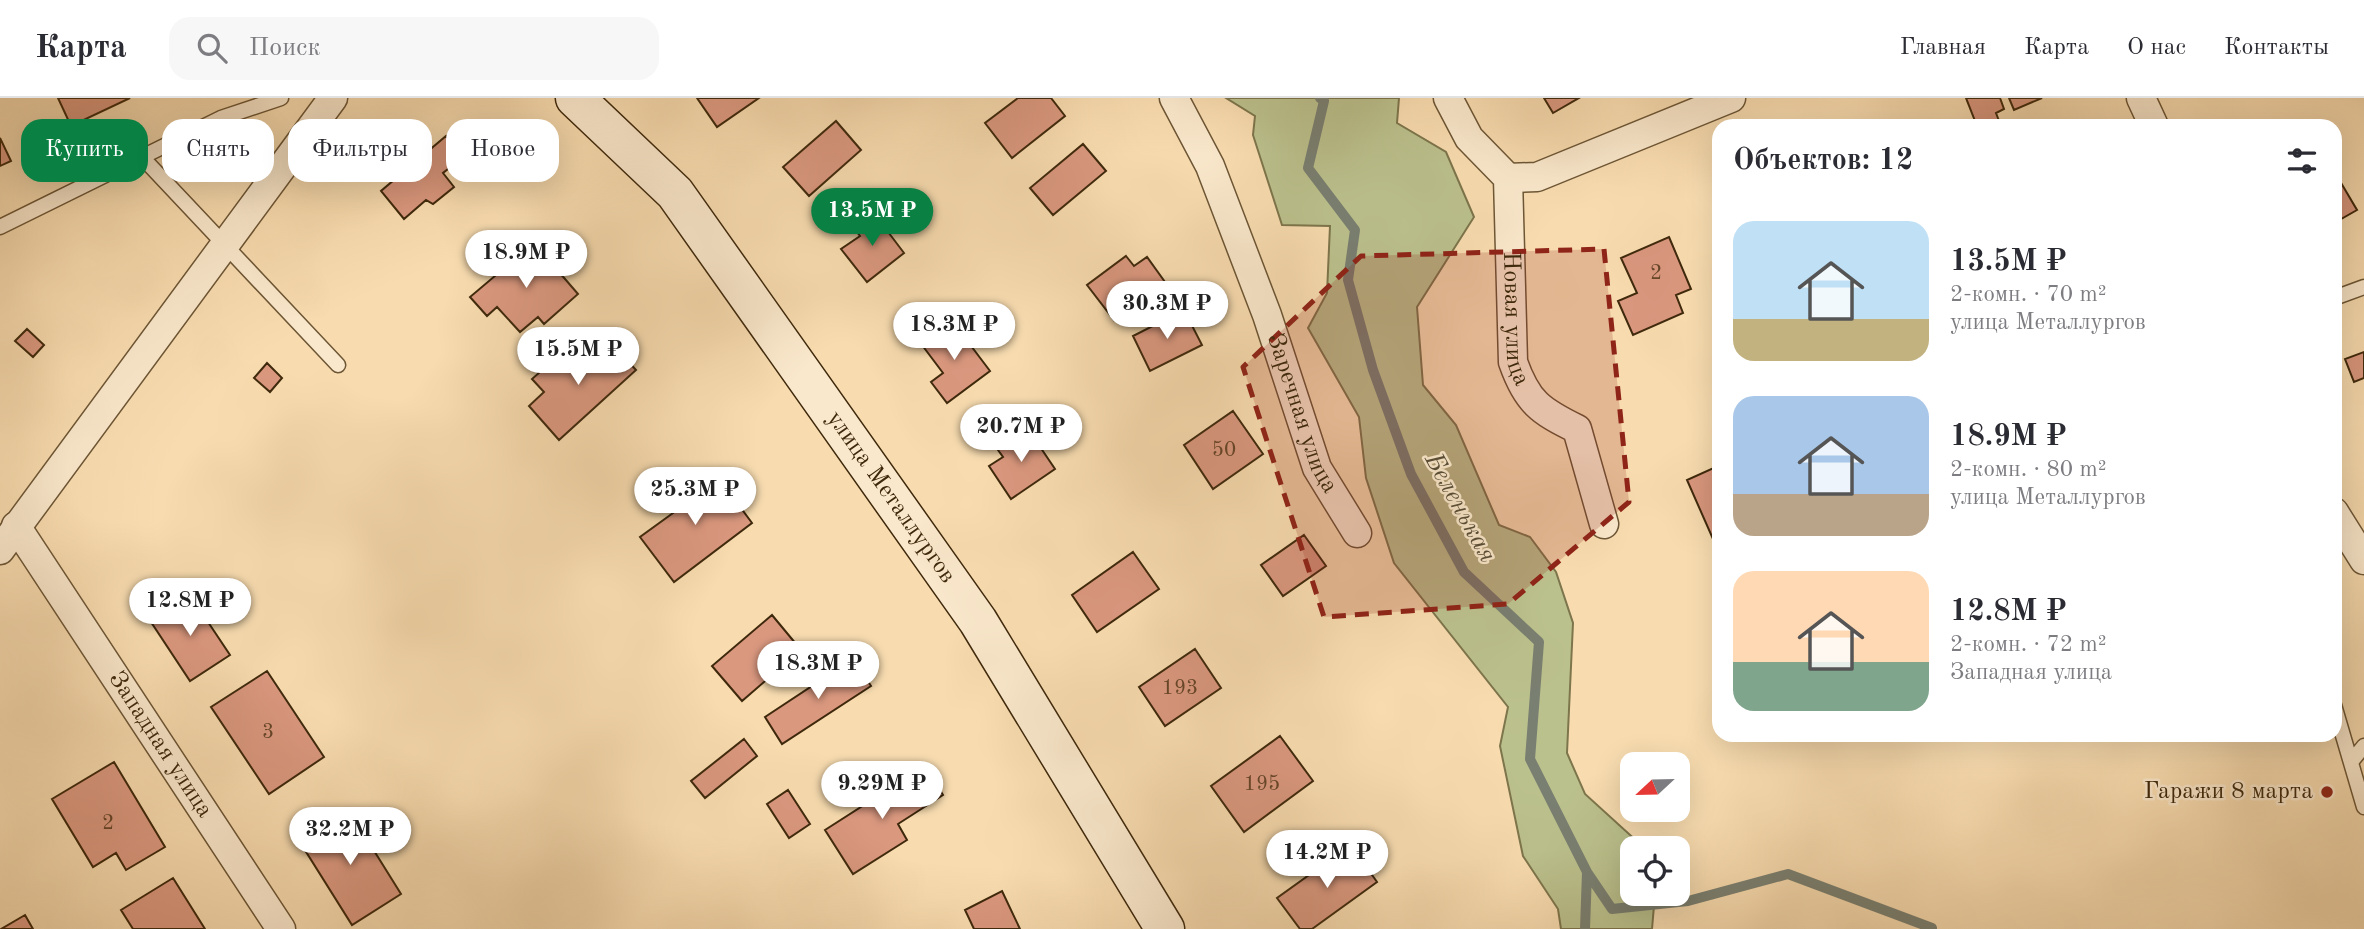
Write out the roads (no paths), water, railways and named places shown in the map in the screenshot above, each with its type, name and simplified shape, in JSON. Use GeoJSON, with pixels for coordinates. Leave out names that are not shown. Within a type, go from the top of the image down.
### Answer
{"type":"FeatureCollection","features":[{"type":"Feature","properties":{"kind":"street"},"geometry":{"type":"LineString","coordinates":[[0,550],[333,98]]}},
{"type":"Feature","properties":{"kind":"street","name":"улица Металлургов"},"geometry":{"type":"LineString","coordinates":[[575,98],[675,193],[978,621],[1165,929]]}},
{"type":"Feature","properties":{"kind":"street","name":"Заречная улица"},"geometry":{"type":"LineString","coordinates":[[1174,98],[1210,166],[1267,315],[1317,468],[1357,533]]}},
{"type":"Feature","properties":{"kind":"street"},"geometry":{"type":"LineString","coordinates":[[1448,98],[1469,138],[1508,178],[1536,177],[1731,98]]}},
{"type":"Feature","properties":{"kind":"street"},"geometry":{"type":"LineString","coordinates":[[2141,98],[2151,119]]}},
{"type":"Feature","properties":{"kind":"street","name":"Новая улица"},"geometry":{"type":"LineString","coordinates":[[1508,178],[1513,362],[1522,388],[1542,412],[1577,429],[1604,524]]}},
{"type":"Feature","properties":{"kind":"street"},"geometry":{"type":"LineString","coordinates":[[2342,525],[2364,560]]}},
{"type":"Feature","properties":{"kind":"street","name":"Западная улица"},"geometry":{"type":"LineString","coordinates":[[16,526],[281,929]]}},
{"type":"Feature","properties":{"kind":"lane"},"geometry":{"type":"LineString","coordinates":[[148,153],[221,118],[281,98]]}},
{"type":"Feature","properties":{"kind":"lane"},"geometry":{"type":"LineString","coordinates":[[148,164],[338,365]]}},
{"type":"Feature","properties":{"kind":"lane"},"geometry":{"type":"LineString","coordinates":[[0,227],[89,182]]}},
{"type":"Feature","properties":{"kind":"lane"},"geometry":{"type":"LineString","coordinates":[[2342,295],[2364,287]]}},
{"type":"Feature","properties":{"kind":"lane"},"geometry":{"type":"LineString","coordinates":[[2342,732],[2364,807]]}},
{"type":"Feature","properties":{"kind":"lane"},"geometry":{"type":"LineString","coordinates":[[2351,762],[2364,746]]}},
{"type":"Feature","properties":{"kind":"waterway","name":"Беленькая"},"geometry":{"type":"LineString","coordinates":[[1320,98],[1324,101],[1308,168],[1355,230],[1348,280],[1373,370],[1411,474],[1464,572],[1539,642],[1530,759],[1587,872],[1585,929]]}},
{"type":"Feature","properties":{"kind":"waterway"},"geometry":{"type":"LineString","coordinates":[[1587,872],[1612,909],[1688,901],[1788,874],[1932,928]]}},
{"type":"Feature","properties":{"kind":"place","name":"Гаражи 8 марта"},"geometry":{"type":"Point","coordinates":[2327,792]}}]}
